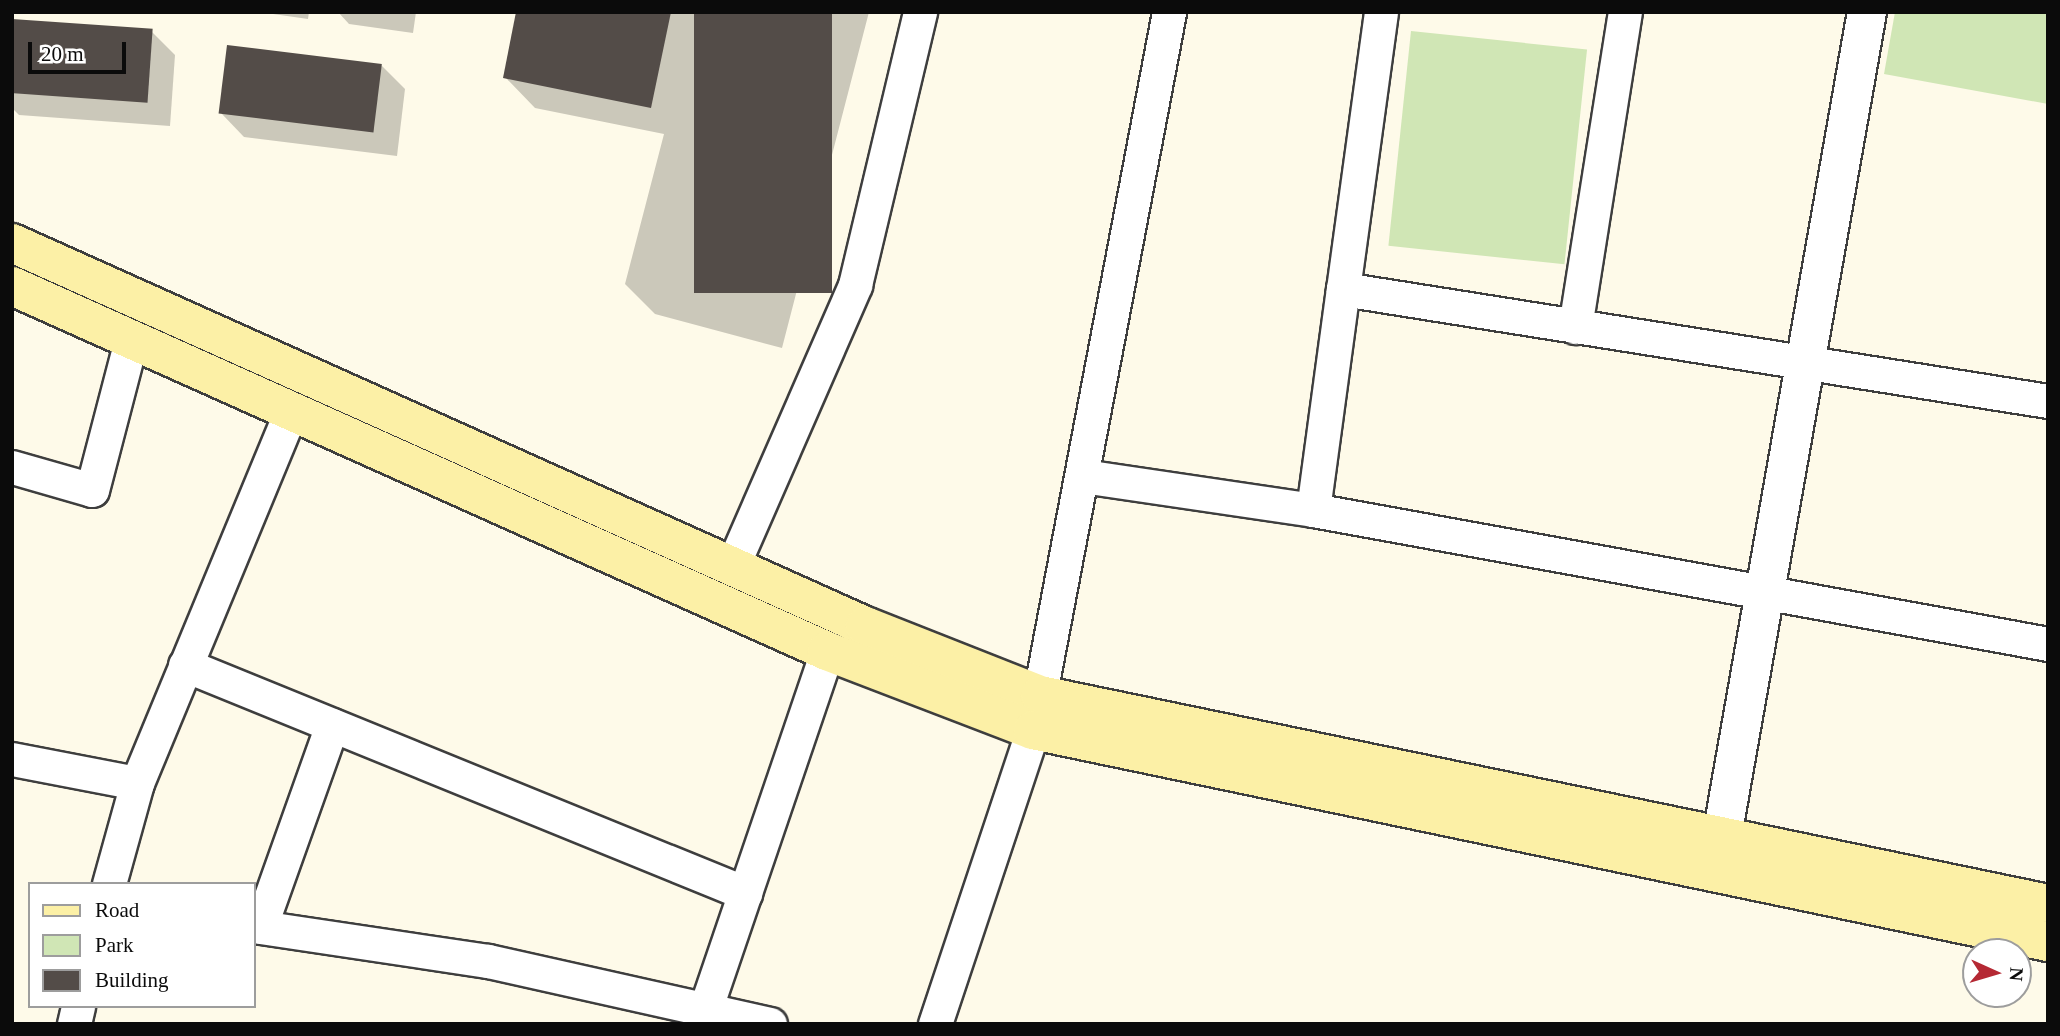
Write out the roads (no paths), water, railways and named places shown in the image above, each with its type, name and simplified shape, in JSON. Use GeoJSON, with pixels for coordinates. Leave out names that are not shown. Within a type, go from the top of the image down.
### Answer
{"type":"FeatureCollection","features":[{"type":"Feature","properties":{"kind":"main road"},"geometry":{"type":"LineString","coordinates":[[12,243],[732,567],[1037,712]]}},
{"type":"Feature","properties":{"kind":"main road"},"geometry":{"type":"LineString","coordinates":[[12,286],[290,413],[827,651],[1037,712],[1719,854],[2048,904]]}},
{"type":"Feature","properties":{"kind":"main road"},"geometry":{"type":"LineString","coordinates":[[1719,854],[2048,942]]}},
{"type":"Feature","properties":{"kind":"street"},"geometry":{"type":"LineString","coordinates":[[732,567],[855,285],[920,12]]}},
{"type":"Feature","properties":{"kind":"street"},"geometry":{"type":"LineString","coordinates":[[936,1024],[1037,712],[1169,12]]}},
{"type":"Feature","properties":{"kind":"street"},"geometry":{"type":"LineString","coordinates":[[1313,510],[1381,12]]}},
{"type":"Feature","properties":{"kind":"street"},"geometry":{"type":"LineString","coordinates":[[1575,327],[1625,12]]}},
{"type":"Feature","properties":{"kind":"street"},"geometry":{"type":"LineString","coordinates":[[1719,854],[1762,593],[1867,12]]}},
{"type":"Feature","properties":{"kind":"street"},"geometry":{"type":"LineString","coordinates":[[1343,289],[2048,401]]}},
{"type":"Feature","properties":{"kind":"street"},"geometry":{"type":"LineString","coordinates":[[12,467],[92,490],[131,340]]}},
{"type":"Feature","properties":{"kind":"street"},"geometry":{"type":"LineString","coordinates":[[110,882],[137,783],[290,413]]}},
{"type":"Feature","properties":{"kind":"street"},"geometry":{"type":"LineString","coordinates":[[1083,476],[1313,510],[2048,644]]}},
{"type":"Feature","properties":{"kind":"street"},"geometry":{"type":"LineString","coordinates":[[705,1010],[827,651]]}},
{"type":"Feature","properties":{"kind":"street"},"geometry":{"type":"LineString","coordinates":[[185,665],[745,893]]}},
{"type":"Feature","properties":{"kind":"street"},"geometry":{"type":"LineString","coordinates":[[332,725],[260,927],[488,961],[770,1024]]}},
{"type":"Feature","properties":{"kind":"street"},"geometry":{"type":"LineString","coordinates":[[12,759],[137,783]]}}]}
